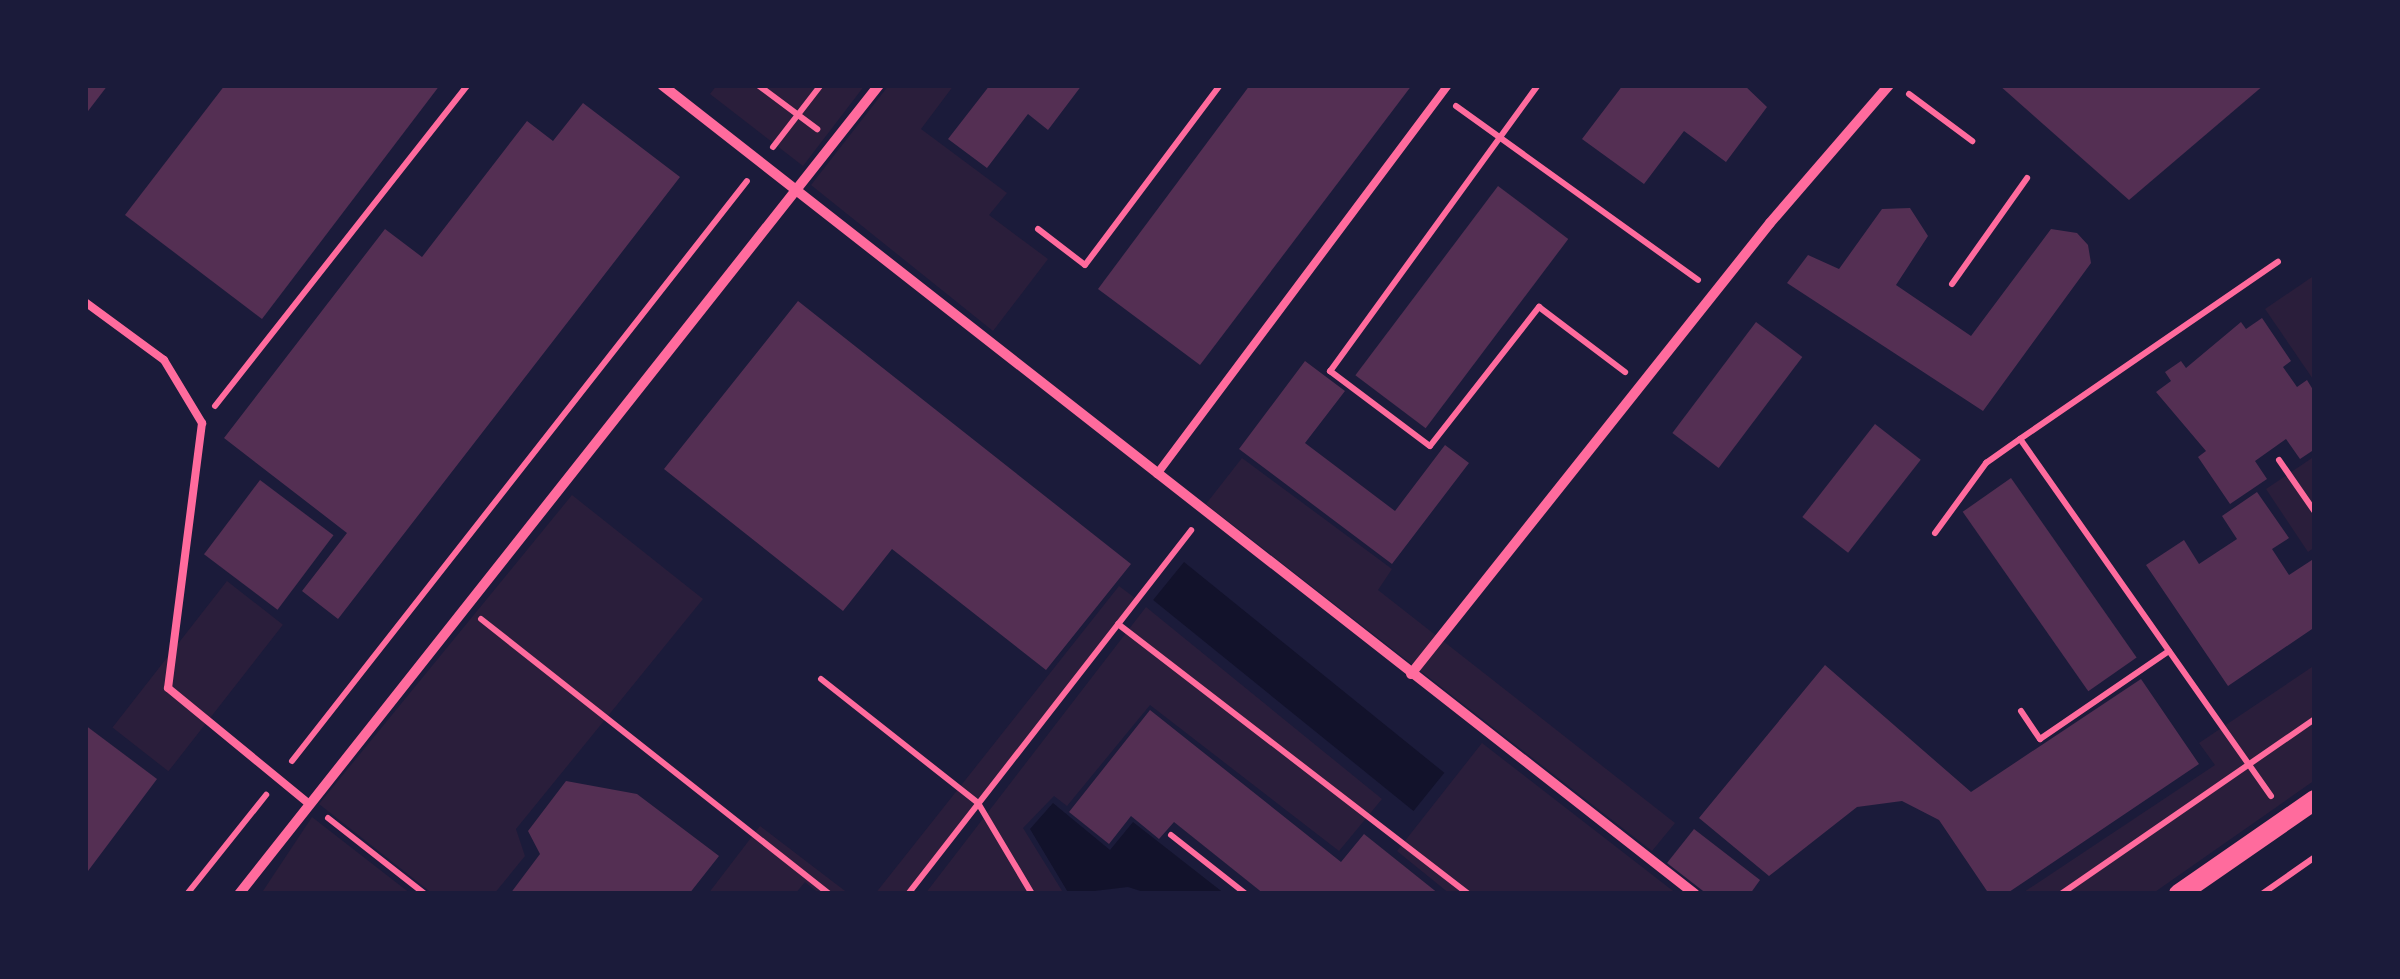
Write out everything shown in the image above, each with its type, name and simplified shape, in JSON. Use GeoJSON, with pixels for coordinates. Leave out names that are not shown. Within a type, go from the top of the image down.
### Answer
{"type":"FeatureCollection","features":[{"type":"Feature","properties":{"kind":"main road"},"geometry":{"type":"LineString","coordinates":[[2178,894],[2315,800]]}},
{"type":"Feature","properties":{"kind":"street"},"geometry":{"type":"LineString","coordinates":[[662,85],[800,188],[1204,513],[1695,894]]}},
{"type":"Feature","properties":{"kind":"street"},"geometry":{"type":"LineString","coordinates":[[240,894],[879,85]]}},
{"type":"Feature","properties":{"kind":"street"},"geometry":{"type":"LineString","coordinates":[[1411,674],[1641,385],[1889,85]]}},
{"type":"Feature","properties":{"kind":"lane"},"geometry":{"type":"LineString","coordinates":[[1156,475],[1448,85]]}},
{"type":"Feature","properties":{"kind":"lane"},"geometry":{"type":"LineString","coordinates":[[85,302],[164,360],[202,422],[168,688],[309,804]]}},
{"type":"Feature","properties":{"kind":"path"},"geometry":{"type":"LineString","coordinates":[[202,422],[468,85]]}},
{"type":"Feature","properties":{"kind":"path"},"geometry":{"type":"LineString","coordinates":[[758,85],[835,143]]}},
{"type":"Feature","properties":{"kind":"path"},"geometry":{"type":"LineString","coordinates":[[188,894],[821,85]]}},
{"type":"Feature","properties":{"kind":"path"},"geometry":{"type":"LineString","coordinates":[[1038,229],[1085,265],[1220,85]]}},
{"type":"Feature","properties":{"kind":"path"},"geometry":{"type":"LineString","coordinates":[[1538,85],[1330,371],[1430,446],[1539,307],[1641,385]]}},
{"type":"Feature","properties":{"kind":"path"},"geometry":{"type":"LineString","coordinates":[[1896,85],[1972,141]]}},
{"type":"Feature","properties":{"kind":"path"},"geometry":{"type":"LineString","coordinates":[[1441,94],[1698,280]]}},
{"type":"Feature","properties":{"kind":"path"},"geometry":{"type":"LineString","coordinates":[[1952,284],[2026,178]]}},
{"type":"Feature","properties":{"kind":"path"},"geometry":{"type":"LineString","coordinates":[[1935,533],[1986,463],[2278,262]]}},
{"type":"Feature","properties":{"kind":"path"},"geometry":{"type":"LineString","coordinates":[[2020,439],[2287,820]]}},
{"type":"Feature","properties":{"kind":"path"},"geometry":{"type":"LineString","coordinates":[[2279,460],[2315,510]]}},
{"type":"Feature","properties":{"kind":"path"},"geometry":{"type":"LineString","coordinates":[[908,894],[1204,513]]}},
{"type":"Feature","properties":{"kind":"path"},"geometry":{"type":"LineString","coordinates":[[465,607],[829,894]]}},
{"type":"Feature","properties":{"kind":"path"},"geometry":{"type":"LineString","coordinates":[[1118,624],[1469,894]]}},
{"type":"Feature","properties":{"kind":"path"},"geometry":{"type":"LineString","coordinates":[[2021,711],[2040,739],[2169,652]]}},
{"type":"Feature","properties":{"kind":"path"},"geometry":{"type":"LineString","coordinates":[[822,678],[978,802],[1032,894]]}},
{"type":"Feature","properties":{"kind":"path"},"geometry":{"type":"LineString","coordinates":[[2061,894],[2315,719]]}},
{"type":"Feature","properties":{"kind":"path"},"geometry":{"type":"LineString","coordinates":[[309,804],[425,894]]}},
{"type":"Feature","properties":{"kind":"path"},"geometry":{"type":"LineString","coordinates":[[1171,836],[1246,894]]}},
{"type":"Feature","properties":{"kind":"path"},"geometry":{"type":"LineString","coordinates":[[2262,894],[2315,858]]}},
{"type":"Feature","properties":{"kind":"shaded area"},"geometry":{"type":"Polygon","coordinates":[[[717,85],[865,85],[803,166],[710,94],[717,85]]]}},
{"type":"Feature","properties":{"kind":"shaded area"},"geometry":{"type":"Polygon","coordinates":[[[889,85],[954,85],[921,129],[1007,193],[989,215],[1048,259],[993,331],[811,185],[889,85]]]}},
{"type":"Feature","properties":{"kind":"shaded area"},"geometry":{"type":"Polygon","coordinates":[[[2315,275],[2315,382],[2265,309],[2315,275]]]}},
{"type":"Feature","properties":{"kind":"shaded area"},"geometry":{"type":"Polygon","coordinates":[[[2315,456],[2315,547],[2308,552],[2266,489],[2315,456]]]}},
{"type":"Feature","properties":{"kind":"shaded area"},"geometry":{"type":"Polygon","coordinates":[[[1242,458],[1392,569],[1378,590],[1675,823],[1652,851],[1206,504],[1242,458]]]}},
{"type":"Feature","properties":{"kind":"shaded area"},"geometry":{"type":"Polygon","coordinates":[[[572,495],[703,599],[516,829],[525,856],[494,894],[433,894],[319,804],[572,495]]]}},
{"type":"Feature","properties":{"kind":"shaded area"},"geometry":{"type":"Polygon","coordinates":[[[1184,562],[1444,773],[1414,811],[1153,600],[1184,562]]]}},
{"type":"Feature","properties":{"kind":"shaded area"},"geometry":{"type":"Polygon","coordinates":[[[227,581],[283,625],[168,771],[112,728],[227,581]]]}},
{"type":"Feature","properties":{"kind":"shaded area"},"geometry":{"type":"Polygon","coordinates":[[[1119,586],[1135,598],[912,894],[875,894],[1119,586]]]}},
{"type":"Feature","properties":{"kind":"shaded area"},"geometry":{"type":"Polygon","coordinates":[[[1146,607],[1382,799],[1339,851],[1150,705],[1067,806],[1054,796],[1023,828],[1064,894],[925,894],[1146,607]]]}},
{"type":"Feature","properties":{"kind":"shaded area"},"geometry":{"type":"Polygon","coordinates":[[[2315,665],[2315,780],[2152,894],[2021,894],[2215,765],[2199,743],[2315,665]]]}},
{"type":"Feature","properties":{"kind":"shaded area"},"geometry":{"type":"Polygon","coordinates":[[[1482,743],[1677,894],[1450,894],[1397,851],[1482,743]]]}},
{"type":"Feature","properties":{"kind":"shaded area"},"geometry":{"type":"Polygon","coordinates":[[[1053,803],[1110,850],[1133,822],[1225,894],[1150,894],[1128,887],[1069,894],[1030,829],[1053,803]]]}},
{"type":"Feature","properties":{"kind":"shaded area"},"geometry":{"type":"Polygon","coordinates":[[[312,817],[411,894],[261,894],[312,817]]]}},
{"type":"Feature","properties":{"kind":"shaded area"},"geometry":{"type":"Polygon","coordinates":[[[760,826],[849,894],[820,894],[805,882],[795,894],[708,894],[760,826]]]}},
{"type":"Feature","properties":{"kind":"building"},"geometry":{"type":"Polygon","coordinates":[[[85,85],[108,85],[85,115],[85,85]]]}},
{"type":"Feature","properties":{"kind":"building"},"geometry":{"type":"Polygon","coordinates":[[[225,85],[440,85],[262,319],[125,215],[225,85]]]}},
{"type":"Feature","properties":{"kind":"building"},"geometry":{"type":"Polygon","coordinates":[[[990,85],[1082,85],[1048,130],[1028,114],[987,168],[948,139],[990,85]]]}},
{"type":"Feature","properties":{"kind":"building"},"geometry":{"type":"Polygon","coordinates":[[[1250,85],[1412,85],[1200,365],[1098,289],[1250,85]]]}},
{"type":"Feature","properties":{"kind":"building"},"geometry":{"type":"Polygon","coordinates":[[[1623,85],[1744,85],[1767,107],[1726,162],[1684,131],[1644,184],[1582,139],[1623,85]]]}},
{"type":"Feature","properties":{"kind":"building"},"geometry":{"type":"Polygon","coordinates":[[[1999,85],[2264,85],[2129,200],[1999,85]]]}},
{"type":"Feature","properties":{"kind":"building"},"geometry":{"type":"Polygon","coordinates":[[[583,103],[680,177],[338,619],[302,591],[347,533],[224,438],[385,229],[422,257],[527,121],[553,141],[583,103]]]}},
{"type":"Feature","properties":{"kind":"building"},"geometry":{"type":"Polygon","coordinates":[[[1498,186],[1568,239],[1426,428],[1355,375],[1498,186]]]}},
{"type":"Feature","properties":{"kind":"building"},"geometry":{"type":"Polygon","coordinates":[[[1910,208],[1928,236],[1896,285],[1971,336],[2051,229],[2077,233],[2088,245],[2091,263],[1983,411],[1787,283],[1808,255],[1839,269],[1882,209],[1910,208]]]}},
{"type":"Feature","properties":{"kind":"building"},"geometry":{"type":"Polygon","coordinates":[[[798,301],[1131,564],[1046,670],[892,549],[843,611],[664,469],[798,301]]]}},
{"type":"Feature","properties":{"kind":"building"},"geometry":{"type":"Polygon","coordinates":[[[2262,318],[2291,361],[2283,367],[2297,387],[2307,380],[2315,393],[2315,449],[2300,459],[2286,439],[2255,461],[2267,479],[2230,504],[2198,457],[2206,451],[2156,392],[2171,381],[2165,372],[2181,361],[2186,368],[2241,322],[2246,329],[2262,318]]]}},
{"type":"Feature","properties":{"kind":"building"},"geometry":{"type":"Polygon","coordinates":[[[1756,322],[1802,357],[1719,468],[1672,433],[1756,322]]]}},
{"type":"Feature","properties":{"kind":"building"},"geometry":{"type":"Polygon","coordinates":[[[1305,361],[1345,391],[1305,443],[1395,511],[1445,445],[1469,463],[1392,564],[1239,449],[1305,361]]]}},
{"type":"Feature","properties":{"kind":"building"},"geometry":{"type":"Polygon","coordinates":[[[1875,424],[1921,460],[1848,553],[1802,517],[1875,424]]]}},
{"type":"Feature","properties":{"kind":"building"},"geometry":{"type":"Polygon","coordinates":[[[2011,478],[2137,657],[2088,691],[1963,512],[2011,478]]]}},
{"type":"Feature","properties":{"kind":"building"},"geometry":{"type":"Polygon","coordinates":[[[260,480],[333,535],[278,610],[204,554],[260,480]]]}},
{"type":"Feature","properties":{"kind":"building"},"geometry":{"type":"Polygon","coordinates":[[[2257,492],[2289,538],[2272,549],[2289,575],[2315,558],[2315,627],[2228,686],[2146,565],[2184,540],[2199,564],[2237,539],[2222,516],[2257,492]]]}},
{"type":"Feature","properties":{"kind":"building"},"geometry":{"type":"Polygon","coordinates":[[[1825,665],[1971,792],[2141,679],[2199,764],[2006,894],[1989,894],[1939,820],[1902,801],[1857,807],[1769,876],[1699,818],[1825,665]]]}},
{"type":"Feature","properties":{"kind":"building"},"geometry":{"type":"Polygon","coordinates":[[[1150,710],[1341,862],[1364,834],[1439,894],[1264,894],[1174,822],[1159,839],[1131,816],[1109,844],[1069,812],[1150,710]]]}},
{"type":"Feature","properties":{"kind":"building"},"geometry":{"type":"Polygon","coordinates":[[[85,725],[157,779],[85,875],[85,725]]]}},
{"type":"Feature","properties":{"kind":"building"},"geometry":{"type":"Polygon","coordinates":[[[566,781],[637,794],[719,856],[689,894],[510,894],[540,854],[528,831],[566,781]]]}},
{"type":"Feature","properties":{"kind":"building"},"geometry":{"type":"Polygon","coordinates":[[[1694,829],[1760,880],[1750,894],[1707,894],[1667,863],[1694,829]]]}}]}
